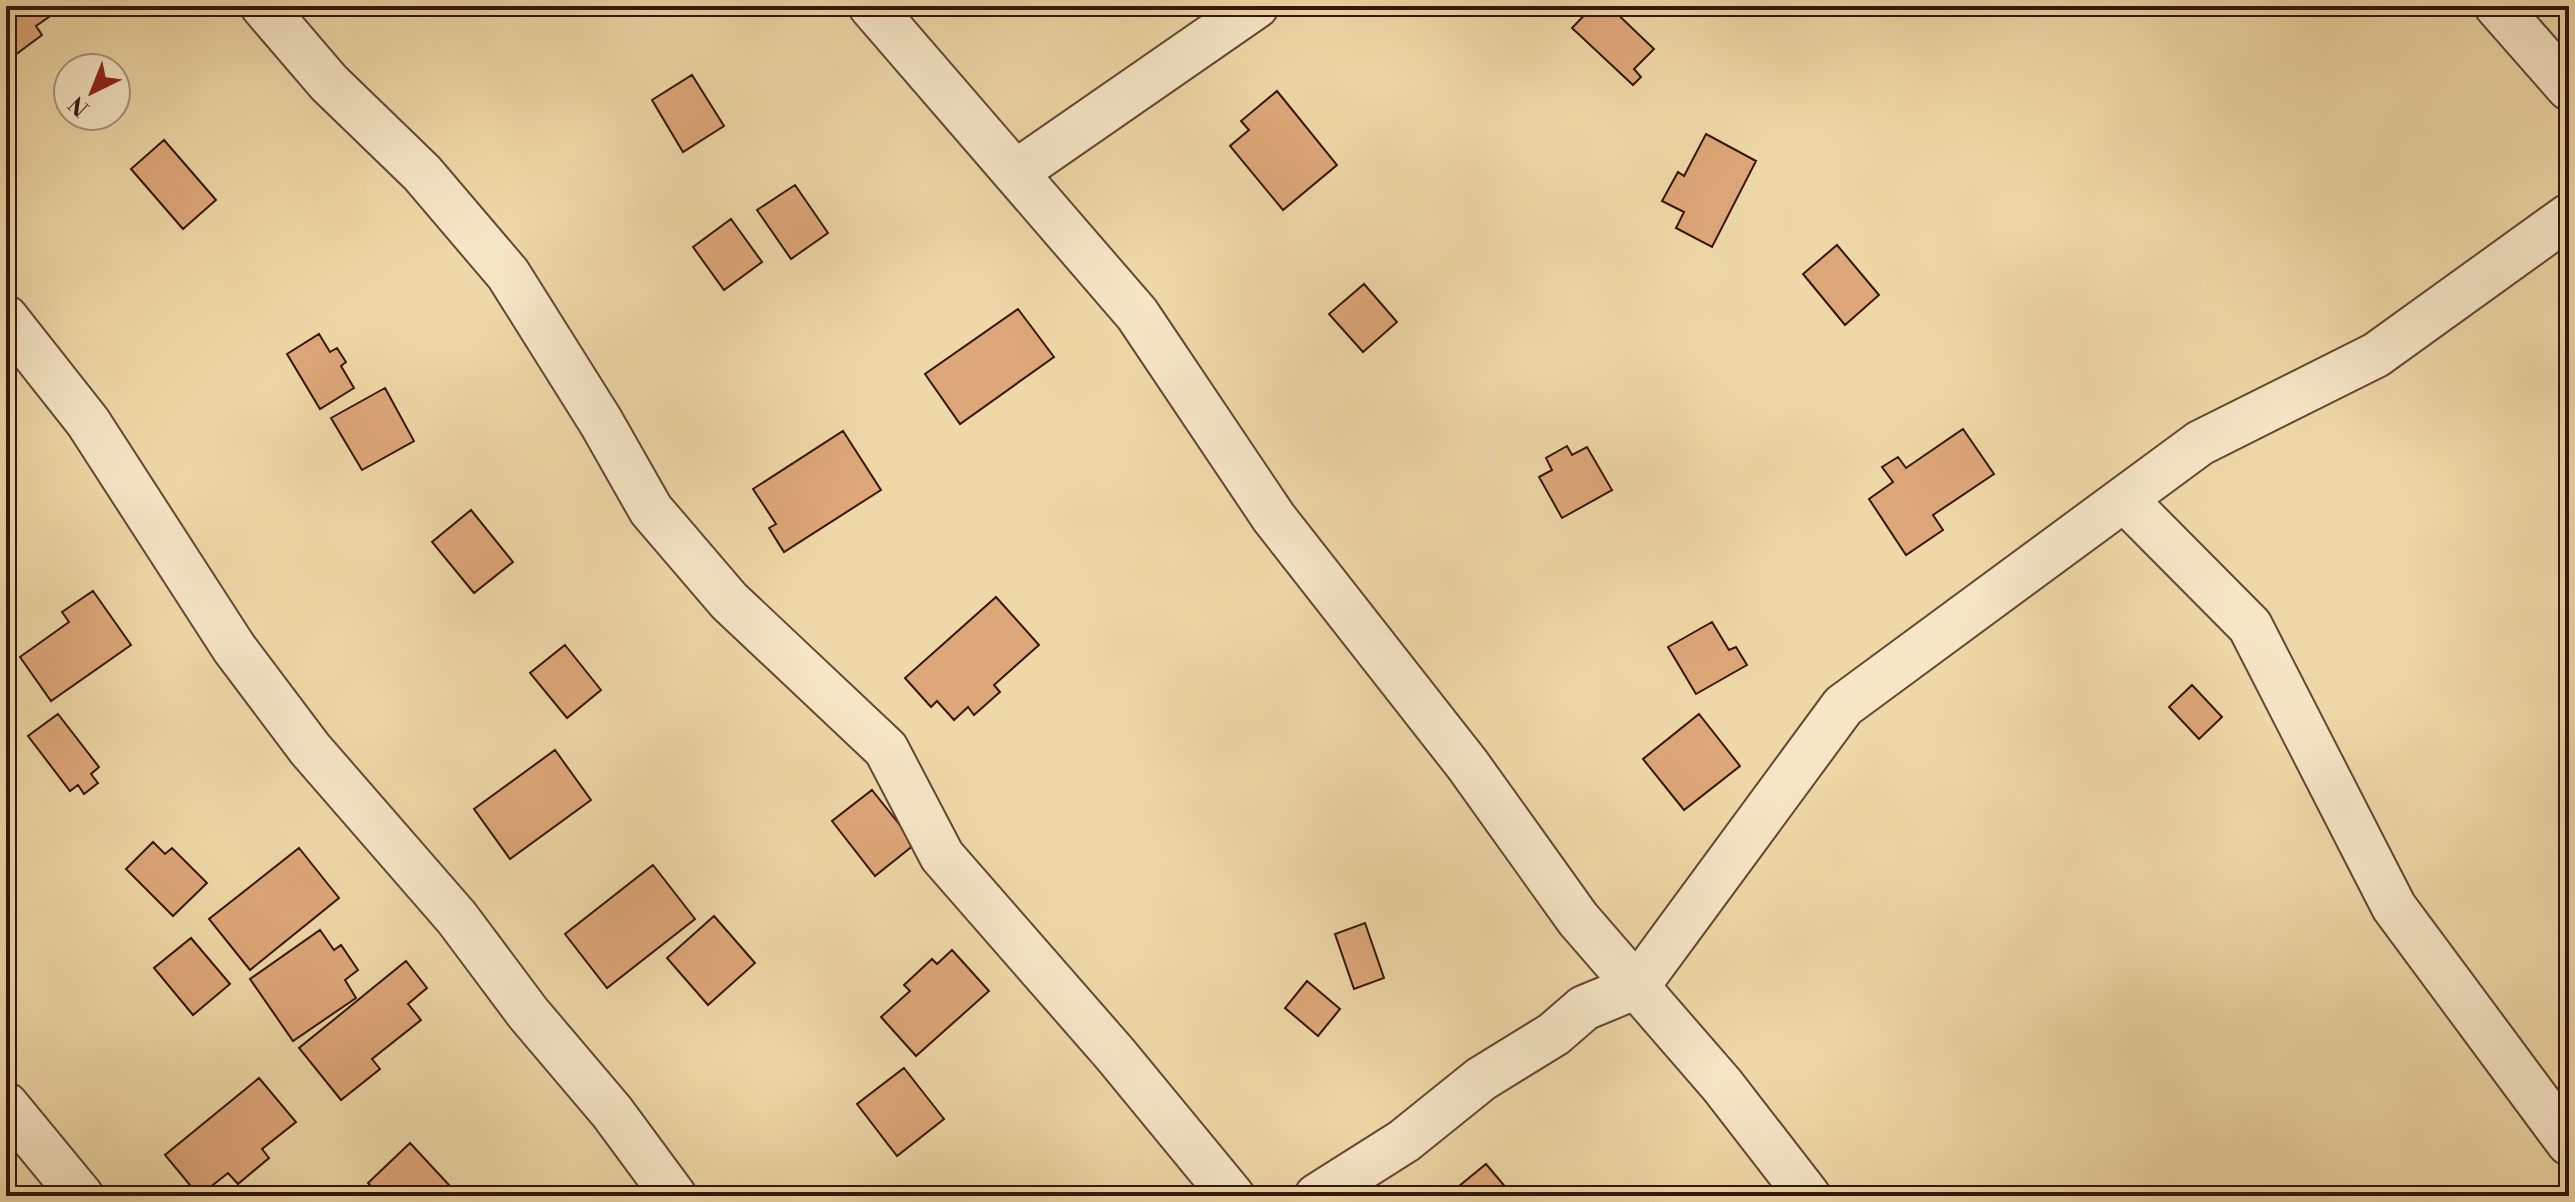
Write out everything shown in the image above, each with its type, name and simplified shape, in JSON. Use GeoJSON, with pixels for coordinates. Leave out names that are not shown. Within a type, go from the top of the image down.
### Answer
{"type":"FeatureCollection","features":[{"type":"Feature","properties":{"kind":"street"},"geometry":{"type":"LineString","coordinates":[[263,6],[329,83],[422,173],[508,274],[601,422],[651,510],[729,601],[886,749],[942,856],[1115,1054],[1232,1196]]}},
{"type":"Feature","properties":{"kind":"street"},"geometry":{"type":"LineString","coordinates":[[871,6],[1137,314],[1274,518],[1467,764],[1578,919],[1722,1085],[1808,1196]]}},
{"type":"Feature","properties":{"kind":"street"},"geometry":{"type":"LineString","coordinates":[[1015,173],[1256,6]]}},
{"type":"Feature","properties":{"kind":"street"},"geometry":{"type":"LineString","coordinates":[[2497,6],[2569,88]]}},
{"type":"Feature","properties":{"kind":"street"},"geometry":{"type":"LineString","coordinates":[[1317,1196],[1404,1141],[1481,1079],[1554,1034],[1584,1008],[1637,986],[1843,706],[2200,443],[2376,355],[2569,216]]}},
{"type":"Feature","properties":{"kind":"street"},"geometry":{"type":"LineString","coordinates":[[6,318],[88,422],[234,648],[300,736],[457,918],[528,1013],[612,1112],[674,1196]]}},
{"type":"Feature","properties":{"kind":"street"},"geometry":{"type":"LineString","coordinates":[[2124,499],[2250,626],[2394,907],[2569,1143]]}},
{"type":"Feature","properties":{"kind":"street"},"geometry":{"type":"LineString","coordinates":[[6,1105],[81,1196]]}},
{"type":"Feature","properties":{"kind":"building"},"geometry":{"type":"Polygon","coordinates":[[[6,6],[52,6],[56,12],[36,26],[42,35],[11,58],[6,51],[6,6]]]}},
{"type":"Feature","properties":{"kind":"building"},"geometry":{"type":"Polygon","coordinates":[[[1593,6],[1609,6],[1654,49],[1634,69],[1641,77],[1633,85],[1572,28],[1593,6]]]}},
{"type":"Feature","properties":{"kind":"building"},"geometry":{"type":"Polygon","coordinates":[[[692,75],[724,126],[683,152],[652,100],[692,75]]]}},
{"type":"Feature","properties":{"kind":"building"},"geometry":{"type":"Polygon","coordinates":[[[1277,91],[1337,165],[1283,210],[1230,146],[1249,130],[1241,121],[1277,91]]]}},
{"type":"Feature","properties":{"kind":"building"},"geometry":{"type":"Polygon","coordinates":[[[1706,134],[1756,161],[1712,247],[1676,228],[1684,212],[1662,201],[1678,172],[1684,176],[1706,134]]]}},
{"type":"Feature","properties":{"kind":"building"},"geometry":{"type":"Polygon","coordinates":[[[164,140],[216,200],[183,229],[131,169],[164,140]]]}},
{"type":"Feature","properties":{"kind":"building"},"geometry":{"type":"Polygon","coordinates":[[[795,185],[828,233],[791,259],[757,210],[795,185]]]}},
{"type":"Feature","properties":{"kind":"building"},"geometry":{"type":"Polygon","coordinates":[[[731,219],[762,262],[724,290],[693,247],[731,219]]]}},
{"type":"Feature","properties":{"kind":"building"},"geometry":{"type":"Polygon","coordinates":[[[1837,245],[1879,295],[1845,325],[1803,274],[1837,245]]]}},
{"type":"Feature","properties":{"kind":"building"},"geometry":{"type":"Polygon","coordinates":[[[1364,284],[1397,322],[1363,352],[1329,314],[1364,284]]]}},
{"type":"Feature","properties":{"kind":"building"},"geometry":{"type":"Polygon","coordinates":[[[1018,309],[1054,357],[960,424],[925,374],[1018,309]]]}},
{"type":"Feature","properties":{"kind":"building"},"geometry":{"type":"Polygon","coordinates":[[[319,334],[330,352],[337,348],[346,362],[341,366],[354,388],[320,409],[287,354],[319,334]]]}},
{"type":"Feature","properties":{"kind":"building"},"geometry":{"type":"Polygon","coordinates":[[[385,388],[414,441],[362,470],[331,418],[385,388]]]}},
{"type":"Feature","properties":{"kind":"building"},"geometry":{"type":"Polygon","coordinates":[[[1963,429],[1994,474],[1933,515],[1943,530],[1906,555],[1869,499],[1893,482],[1882,467],[1898,457],[1906,468],[1963,429]]]}},
{"type":"Feature","properties":{"kind":"building"},"geometry":{"type":"Polygon","coordinates":[[[843,431],[881,490],[784,552],[769,528],[776,524],[753,489],[843,431]]]}},
{"type":"Feature","properties":{"kind":"building"},"geometry":{"type":"Polygon","coordinates":[[[1567,446],[1572,455],[1587,447],[1612,490],[1562,518],[1539,477],[1552,470],[1546,458],[1567,446]]]}},
{"type":"Feature","properties":{"kind":"building"},"geometry":{"type":"Polygon","coordinates":[[[471,510],[513,562],[474,593],[432,542],[471,510]]]}},
{"type":"Feature","properties":{"kind":"building"},"geometry":{"type":"Polygon","coordinates":[[[93,591],[131,645],[51,701],[20,657],[69,622],[62,612],[93,591]]]}},
{"type":"Feature","properties":{"kind":"building"},"geometry":{"type":"Polygon","coordinates":[[[996,597],[1039,645],[994,685],[1000,692],[974,715],[968,707],[954,720],[937,701],[931,707],[905,678],[996,597]]]}},
{"type":"Feature","properties":{"kind":"building"},"geometry":{"type":"Polygon","coordinates":[[[1712,622],[1729,650],[1736,647],[1747,665],[1696,694],[1668,647],[1712,622]]]}},
{"type":"Feature","properties":{"kind":"building"},"geometry":{"type":"Polygon","coordinates":[[[565,645],[601,690],[567,718],[530,673],[565,645]]]}},
{"type":"Feature","properties":{"kind":"building"},"geometry":{"type":"Polygon","coordinates":[[[2192,685],[2222,717],[2199,739],[2169,707],[2192,685]]]}},
{"type":"Feature","properties":{"kind":"building"},"geometry":{"type":"Polygon","coordinates":[[[58,714],[99,767],[91,774],[98,783],[84,794],[78,785],[70,791],[28,736],[58,714]]]}},
{"type":"Feature","properties":{"kind":"building"},"geometry":{"type":"Polygon","coordinates":[[[1699,714],[1740,766],[1684,810],[1643,759],[1699,714]]]}},
{"type":"Feature","properties":{"kind":"building"},"geometry":{"type":"Polygon","coordinates":[[[555,750],[591,800],[510,859],[474,809],[555,750]]]}},
{"type":"Feature","properties":{"kind":"building"},"geometry":{"type":"Polygon","coordinates":[[[872,790],[915,844],[875,876],[832,821],[872,790]]]}},
{"type":"Feature","properties":{"kind":"building"},"geometry":{"type":"Polygon","coordinates":[[[153,842],[165,854],[172,848],[207,883],[173,916],[126,869],[153,842]]]}},
{"type":"Feature","properties":{"kind":"building"},"geometry":{"type":"Polygon","coordinates":[[[299,848],[339,898],[250,970],[209,919],[299,848]]]}},
{"type":"Feature","properties":{"kind":"building"},"geometry":{"type":"Polygon","coordinates":[[[653,865],[695,919],[607,988],[565,934],[653,865]]]}},
{"type":"Feature","properties":{"kind":"building"},"geometry":{"type":"Polygon","coordinates":[[[714,916],[755,963],[708,1005],[667,958],[714,916]]]}},
{"type":"Feature","properties":{"kind":"building"},"geometry":{"type":"Polygon","coordinates":[[[1365,923],[1384,978],[1354,989],[1335,934],[1365,923]]]}},
{"type":"Feature","properties":{"kind":"building"},"geometry":{"type":"Polygon","coordinates":[[[320,930],[334,950],[341,945],[358,970],[345,980],[356,998],[293,1041],[250,979],[320,930]]]}},
{"type":"Feature","properties":{"kind":"building"},"geometry":{"type":"Polygon","coordinates":[[[191,938],[230,984],[193,1015],[154,968],[191,938]]]}},
{"type":"Feature","properties":{"kind":"building"},"geometry":{"type":"Polygon","coordinates":[[[952,950],[989,991],[916,1056],[881,1017],[910,991],[904,985],[932,959],[937,964],[952,950]]]}},
{"type":"Feature","properties":{"kind":"building"},"geometry":{"type":"Polygon","coordinates":[[[406,961],[427,988],[408,1004],[421,1020],[372,1059],[380,1069],[341,1100],[299,1048],[406,961]]]}},
{"type":"Feature","properties":{"kind":"building"},"geometry":{"type":"Polygon","coordinates":[[[1307,981],[1340,1009],[1318,1036],[1285,1008],[1307,981]]]}},
{"type":"Feature","properties":{"kind":"building"},"geometry":{"type":"Polygon","coordinates":[[[904,1068],[944,1119],[897,1156],[857,1104],[904,1068]]]}},
{"type":"Feature","properties":{"kind":"building"},"geometry":{"type":"Polygon","coordinates":[[[259,1078],[296,1122],[262,1149],[269,1158],[238,1184],[228,1173],[199,1196],[165,1155],[259,1078]]]}},
{"type":"Feature","properties":{"kind":"building"},"geometry":{"type":"Polygon","coordinates":[[[410,1143],[449,1185],[437,1196],[380,1196],[368,1183],[410,1143]]]}},
{"type":"Feature","properties":{"kind":"building"},"geometry":{"type":"Polygon","coordinates":[[[1486,1164],[1513,1196],[1447,1196],[1486,1164]]]}}]}
